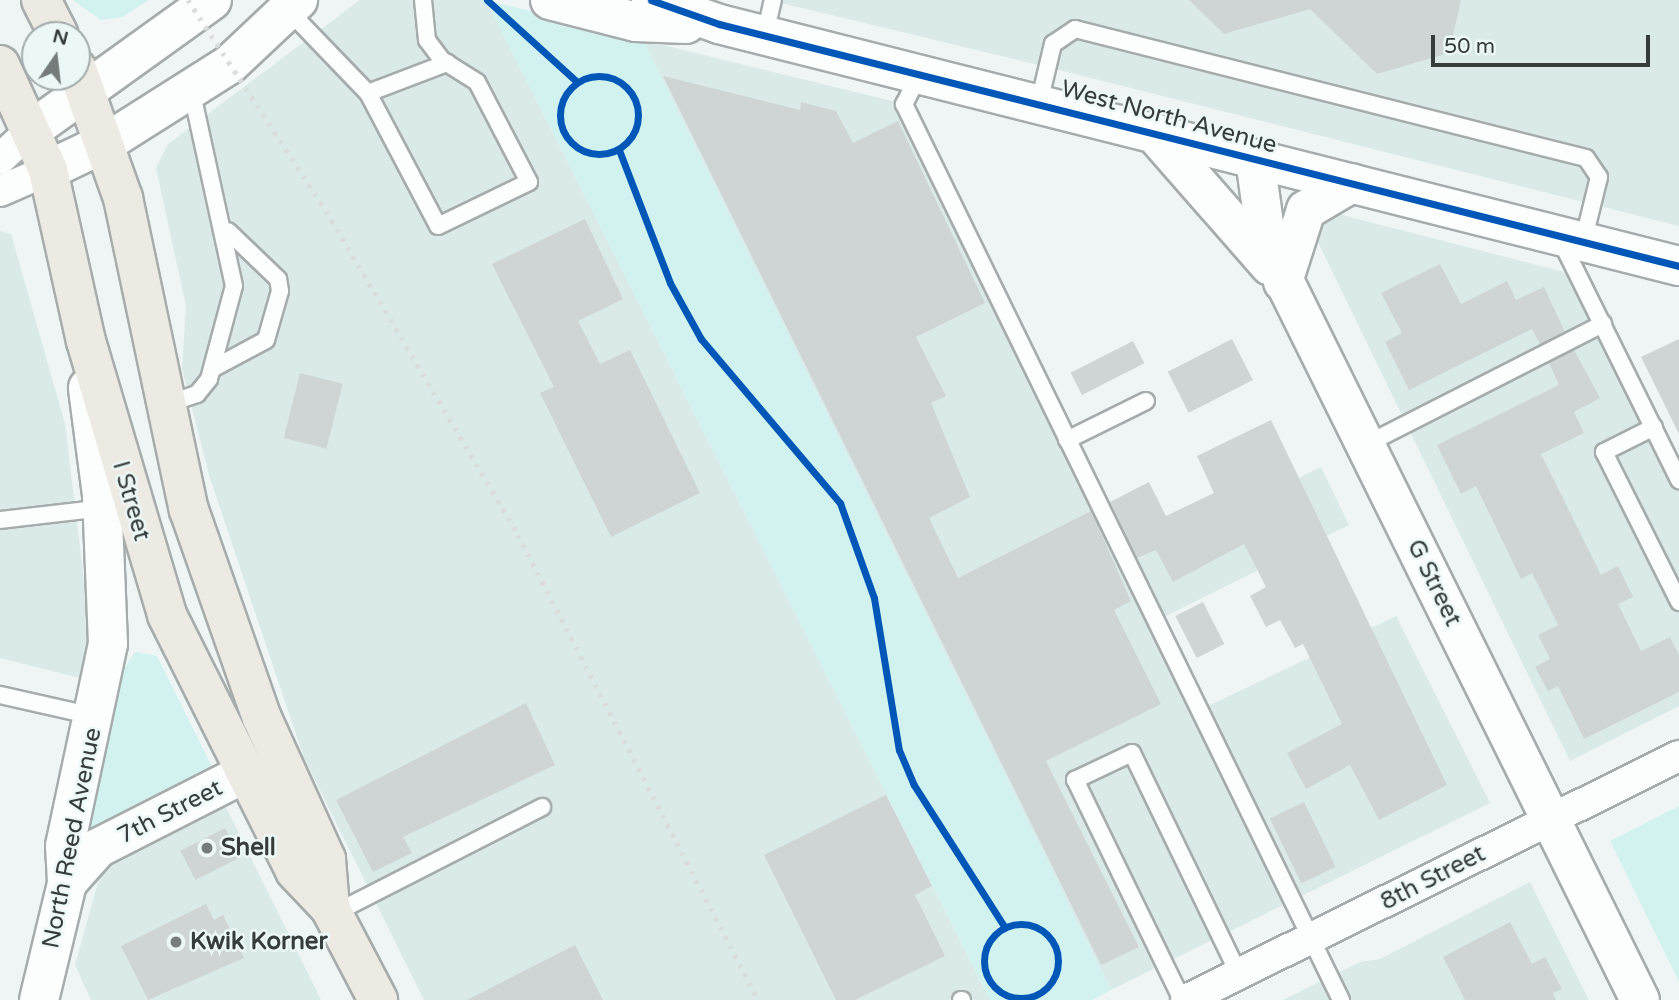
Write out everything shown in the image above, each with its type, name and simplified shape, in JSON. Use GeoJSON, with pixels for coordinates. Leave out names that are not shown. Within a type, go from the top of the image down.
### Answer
{"type":"FeatureCollection","features":[{"type":"Feature","properties":{"kind":"main road"},"geometry":{"type":"LineString","coordinates":[[41,0],[52,21]]}},
{"type":"Feature","properties":{"kind":"main road","name":"I Street"},"geometry":{"type":"LineString","coordinates":[[0,65],[48,170],[86,341],[153,579],[295,872],[332,911],[377,1000]]}},
{"type":"Feature","properties":{"kind":"main road","name":"I Street"},"geometry":{"type":"LineString","coordinates":[[87,91],[107,142],[138,263],[163,405],[189,510],[262,718],[326,859],[332,911]]}},
{"type":"Feature","properties":{"kind":"street"},"geometry":{"type":"LineString","coordinates":[[91,74],[212,0]]}},
{"type":"Feature","properties":{"kind":"street","name":"West North Avenue"},"geometry":{"type":"LineString","coordinates":[[550,0],[636,22],[719,24],[769,17],[919,73],[1679,267]]}},
{"type":"Feature","properties":{"kind":"street","name":"West North Avenue"},"geometry":{"type":"LineString","coordinates":[[651,0],[719,24]]}},
{"type":"Feature","properties":{"kind":"street"},"geometry":{"type":"LineString","coordinates":[[0,191],[107,142],[229,65],[293,5]]}},
{"type":"Feature","properties":{"kind":"street"},"geometry":{"type":"LineString","coordinates":[[0,159],[70,91]]}},
{"type":"Feature","properties":{"kind":"street"},"geometry":{"type":"LineString","coordinates":[[1152,131],[1195,173],[1283,282]]}},
{"type":"Feature","properties":{"kind":"street","name":"G Street"},"geometry":{"type":"LineString","coordinates":[[1255,159],[1267,246],[1283,282],[1367,444],[1640,1000]]}},
{"type":"Feature","properties":{"kind":"street"},"geometry":{"type":"LineString","coordinates":[[1283,282],[1306,210],[1352,183]]}},
{"type":"Feature","properties":{"kind":"street","name":"North Reed Avenue"},"geometry":{"type":"LineString","coordinates":[[47,991],[67,883],[65,846],[95,716],[107,644],[103,508],[86,341]]}},
{"type":"Feature","properties":{"kind":"street","name":"8th Street"},"geometry":{"type":"LineString","coordinates":[[1184,1000],[1679,756]]}},
{"type":"Feature","properties":{"kind":"street","name":"7th Street"},"geometry":{"type":"LineString","coordinates":[[67,883],[98,848],[245,773]]}},
{"type":"Feature","properties":{"kind":"lane"},"geometry":{"type":"LineString","coordinates":[[293,5],[368,93],[438,226],[528,182],[477,82],[447,63],[427,40],[423,0]]}},
{"type":"Feature","properties":{"kind":"lane"},"geometry":{"type":"LineString","coordinates":[[1039,103],[1053,44],[1075,29],[1586,158],[1599,177],[1571,239],[1603,324],[1679,480]]}},
{"type":"Feature","properties":{"kind":"lane"},"geometry":{"type":"LineString","coordinates":[[368,93],[447,63]]}},
{"type":"Feature","properties":{"kind":"lane"},"geometry":{"type":"LineString","coordinates":[[919,73],[904,104],[1341,1000]]}},
{"type":"Feature","properties":{"kind":"lane"},"geometry":{"type":"LineString","coordinates":[[163,405],[197,394],[212,369],[234,286],[226,229],[191,89]]}},
{"type":"Feature","properties":{"kind":"lane"},"geometry":{"type":"LineString","coordinates":[[212,369],[266,340],[281,291],[278,279],[226,229]]}},
{"type":"Feature","properties":{"kind":"lane"},"geometry":{"type":"LineString","coordinates":[[1367,444],[1603,324]]}},
{"type":"Feature","properties":{"kind":"lane"},"geometry":{"type":"LineString","coordinates":[[1067,440],[1146,401]]}},
{"type":"Feature","properties":{"kind":"lane"},"geometry":{"type":"LineString","coordinates":[[1654,427],[1604,452],[1679,602]]}},
{"type":"Feature","properties":{"kind":"lane"},"geometry":{"type":"LineString","coordinates":[[0,520],[103,508]]}},
{"type":"Feature","properties":{"kind":"lane"},"geometry":{"type":"LineString","coordinates":[[0,695],[95,716]]}},
{"type":"Feature","properties":{"kind":"lane"},"geometry":{"type":"LineString","coordinates":[[1184,1000],[1075,780],[1132,753],[1239,974]]}},
{"type":"Feature","properties":{"kind":"lane"},"geometry":{"type":"LineString","coordinates":[[332,911],[542,807]]}},
{"type":"Feature","properties":{"kind":"shaded area"},"geometry":{"type":"Polygon","coordinates":[[[73,0],[149,0],[122,17],[101,20],[73,0]]]}},
{"type":"Feature","properties":{"kind":"shaded area"},"geometry":{"type":"Polygon","coordinates":[[[360,0],[486,0],[990,1000],[424,1000],[304,758],[209,475],[182,369],[186,306],[156,168],[168,144],[360,0]]]}},
{"type":"Feature","properties":{"kind":"shaded area"},"geometry":{"type":"Polygon","coordinates":[[[486,0],[643,40],[1111,990],[1092,1000],[990,1000],[486,0]]]}},
{"type":"Feature","properties":{"kind":"shaded area"},"geometry":{"type":"Polygon","coordinates":[[[769,0],[1679,0],[1679,226],[1047,67],[769,0]]]}},
{"type":"Feature","properties":{"kind":"shaded area"},"geometry":{"type":"Polygon","coordinates":[[[643,40],[904,104],[1128,563],[1321,467],[1349,525],[1156,621],[1200,710],[1396,616],[1490,803],[1111,990],[643,40]]]}},
{"type":"Feature","properties":{"kind":"shaded area"},"geometry":{"type":"Polygon","coordinates":[[[1338,214],[1580,276],[1679,480],[1679,706],[1570,761],[1314,234],[1314,221],[1338,214]]]}},
{"type":"Feature","properties":{"kind":"shaded area"},"geometry":{"type":"Polygon","coordinates":[[[0,231],[11,234],[65,424],[91,638],[84,679],[0,658],[0,231]]]}},
{"type":"Feature","properties":{"kind":"shaded area"},"geometry":{"type":"Polygon","coordinates":[[[135,652],[157,656],[213,769],[93,838],[83,832],[123,671],[135,652]]]}},
{"type":"Feature","properties":{"kind":"shaded area"},"geometry":{"type":"Polygon","coordinates":[[[1679,806],[1679,982],[1610,841],[1679,806]]]}},
{"type":"Feature","properties":{"kind":"shaded area"},"geometry":{"type":"Polygon","coordinates":[[[226,807],[321,1000],[91,1000],[75,965],[103,864],[226,807]]]}},
{"type":"Feature","properties":{"kind":"shaded area"},"geometry":{"type":"Polygon","coordinates":[[[1530,882],[1589,1000],[1283,1000],[1360,962],[1380,959],[1530,882]]]}},
{"type":"Feature","properties":{"kind":"building"},"geometry":{"type":"Polygon","coordinates":[[[1189,0],[1461,0],[1449,53],[1377,74],[1310,9],[1224,34],[1189,0]]]}},
{"type":"Feature","properties":{"kind":"building"},"geometry":{"type":"Polygon","coordinates":[[[663,76],[800,110],[801,102],[836,111],[853,143],[898,121],[985,303],[916,337],[946,396],[931,403],[970,497],[929,518],[958,578],[1091,511],[1131,601],[1114,610],[1161,704],[1046,761],[1139,947],[1101,965],[663,76]]]}},
{"type":"Feature","properties":{"kind":"building"},"geometry":{"type":"Polygon","coordinates":[[[585,219],[623,299],[578,321],[600,364],[630,350],[700,493],[611,537],[540,393],[554,387],[492,264],[585,219]]]}},
{"type":"Feature","properties":{"kind":"building"},"geometry":{"type":"Polygon","coordinates":[[[1440,264],[1461,304],[1507,281],[1516,300],[1544,287],[1565,332],[1540,344],[1532,329],[1409,390],[1385,342],[1402,333],[1381,293],[1440,264]]]}},
{"type":"Feature","properties":{"kind":"building"},"geometry":{"type":"Polygon","coordinates":[[[1232,339],[1253,380],[1189,413],[1168,372],[1232,339]]]}},
{"type":"Feature","properties":{"kind":"building"},"geometry":{"type":"Polygon","coordinates":[[[1679,339],[1679,434],[1641,357],[1679,339]]]}},
{"type":"Feature","properties":{"kind":"building"},"geometry":{"type":"Polygon","coordinates":[[[1133,341],[1144,363],[1082,395],[1071,373],[1133,341]]]}},
{"type":"Feature","properties":{"kind":"building"},"geometry":{"type":"Polygon","coordinates":[[[1574,350],[1600,398],[1574,412],[1584,433],[1541,454],[1601,575],[1618,566],[1633,597],[1618,604],[1641,651],[1670,637],[1679,655],[1679,692],[1584,739],[1558,686],[1548,691],[1535,667],[1550,659],[1538,635],[1558,625],[1532,573],[1521,579],[1476,486],[1461,494],[1437,445],[1559,385],[1549,363],[1574,350]]]}},
{"type":"Feature","properties":{"kind":"building"},"geometry":{"type":"Polygon","coordinates":[[[300,373],[343,384],[326,449],[284,438],[300,373]]]}},
{"type":"Feature","properties":{"kind":"building"},"geometry":{"type":"Polygon","coordinates":[[[1271,420],[1447,785],[1379,820],[1350,765],[1306,789],[1287,753],[1342,724],[1303,644],[1295,648],[1280,620],[1266,627],[1250,596],[1266,587],[1244,544],[1173,582],[1156,550],[1137,558],[1110,502],[1149,482],[1166,516],[1214,493],[1197,456],[1271,420]]]}},
{"type":"Feature","properties":{"kind":"building"},"geometry":{"type":"Polygon","coordinates":[[[1203,602],[1224,644],[1197,658],[1175,616],[1203,602]]]}},
{"type":"Feature","properties":{"kind":"building"},"geometry":{"type":"Polygon","coordinates":[[[526,703],[555,765],[403,837],[412,853],[373,872],[336,800],[526,703]]]}},
{"type":"Feature","properties":{"kind":"building"},"geometry":{"type":"Polygon","coordinates":[[[886,795],[932,886],[915,895],[945,956],[855,1000],[836,1000],[764,855],[886,795]]]}},
{"type":"Feature","properties":{"kind":"building"},"geometry":{"type":"Polygon","coordinates":[[[1304,802],[1336,867],[1301,883],[1270,819],[1304,802]]]}},
{"type":"Feature","properties":{"kind":"building"},"geometry":{"type":"Polygon","coordinates":[[[225,828],[240,857],[195,880],[180,851],[225,828]]]}},
{"type":"Feature","properties":{"kind":"building"},"geometry":{"type":"Polygon","coordinates":[[[206,904],[214,920],[223,915],[244,958],[148,1000],[121,946],[206,904]]]}},
{"type":"Feature","properties":{"kind":"building"},"geometry":{"type":"Polygon","coordinates":[[[1510,922],[1532,964],[1545,957],[1562,989],[1553,993],[1556,1000],[1465,1000],[1443,957],[1510,922]]]}},
{"type":"Feature","properties":{"kind":"building"},"geometry":{"type":"Polygon","coordinates":[[[575,945],[603,1000],[467,1000],[575,945]]]}},
{"type":"Feature","properties":{"kind":"railway"},"geometry":{"type":"LineString","coordinates":[[188,0],[326,211],[518,535],[758,1000]]}},
{"type":"Feature","properties":{"kind":"cycle path"},"geometry":{"type":"LineString","coordinates":[[487,0],[577,82]]}},
{"type":"Feature","properties":{"kind":"cycle path"},"geometry":{"type":"LineString","coordinates":[[651,0],[719,24],[1679,266]]}},
{"type":"Feature","properties":{"kind":"cycle path"},"geometry":{"type":"LineString","coordinates":[[599,76],[614,79],[627,87],[635,100],[638,115],[635,130],[627,143],[614,151],[599,154],[584,151],[571,143],[563,130],[560,115],[563,100],[571,87],[584,79],[599,76]]}},
{"type":"Feature","properties":{"kind":"cycle path"},"geometry":{"type":"LineString","coordinates":[[619,150],[670,283],[701,339],[840,503],[874,598],[899,750],[914,785],[1005,928]]}},
{"type":"Feature","properties":{"kind":"cycle path"},"geometry":{"type":"LineString","coordinates":[[1021,924],[1035,927],[1047,935],[1055,947],[1058,961],[1055,975],[1047,987],[1035,995],[1021,998],[1007,995],[995,987],[987,975],[984,961],[987,947],[995,935],[1007,927],[1021,924]]}},
{"type":"Feature","properties":{"kind":"place","name":"Shell"},"geometry":{"type":"Point","coordinates":[207,848]}},
{"type":"Feature","properties":{"kind":"place","name":"Kwik Korner"},"geometry":{"type":"Point","coordinates":[176,942]}}]}
